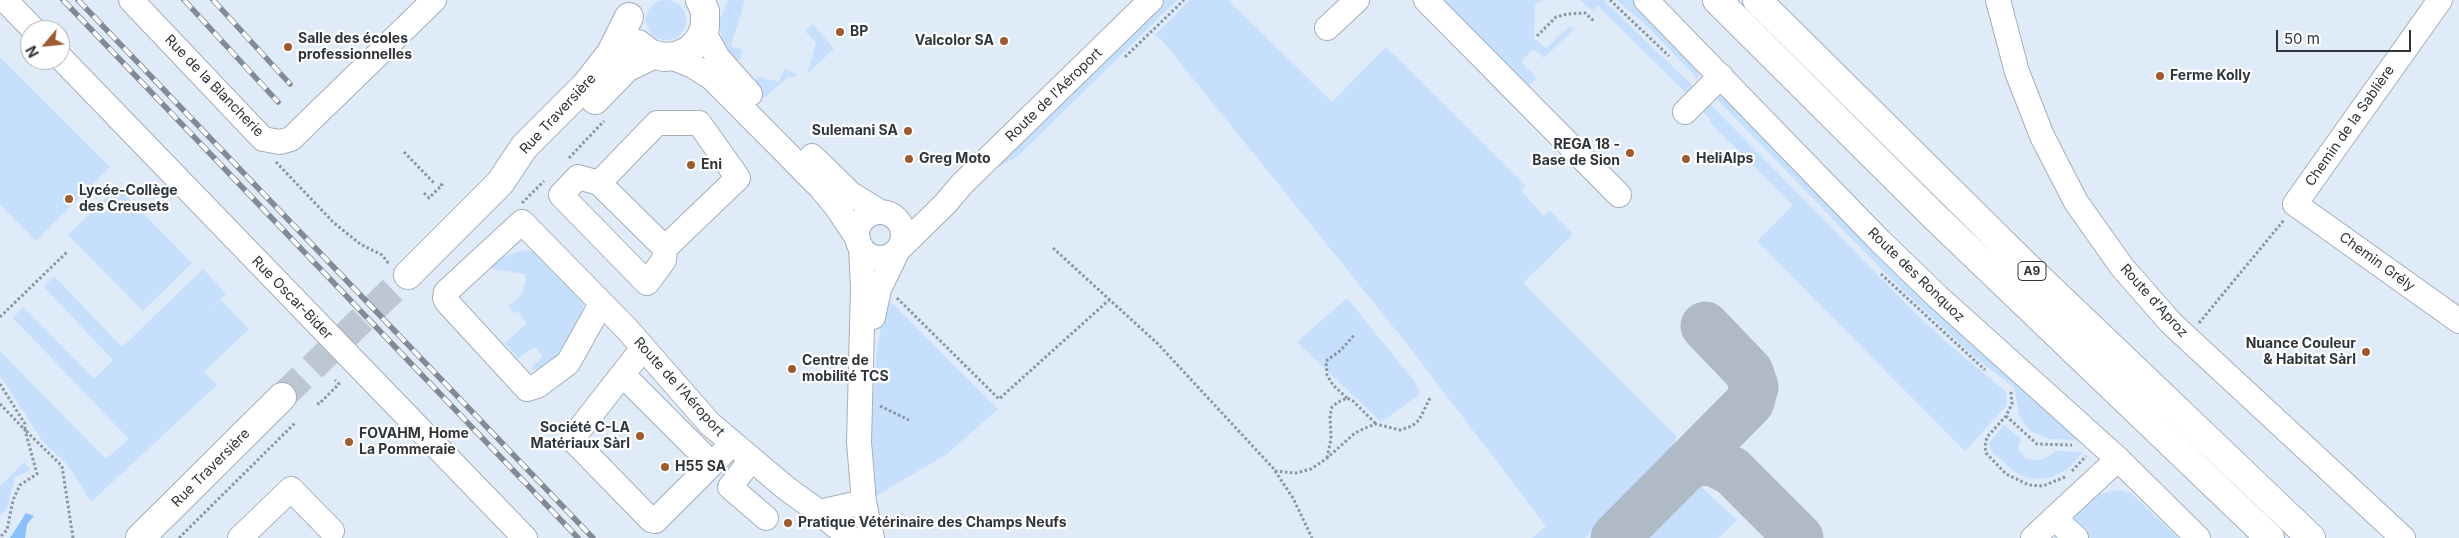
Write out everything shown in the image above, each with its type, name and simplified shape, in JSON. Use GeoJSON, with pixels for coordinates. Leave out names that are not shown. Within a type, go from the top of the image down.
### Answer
{"type":"FeatureCollection","features":[{"type":"Feature","properties":{"kind":"main road","name":"A9"},"geometry":{"type":"LineString","coordinates":[[1718,0],[1934,216],[2270,538]]}},
{"type":"Feature","properties":{"kind":"main road","name":"A9"},"geometry":{"type":"LineString","coordinates":[[1757,0],[2023,263],[2311,538]]}},
{"type":"Feature","properties":{"kind":"main road"},"geometry":{"type":"LineString","coordinates":[[703,1],[706,19],[703,32]]}},
{"type":"Feature","properties":{"kind":"main road"},"geometry":{"type":"LineString","coordinates":[[631,9],[630,29],[636,41],[662,56]]}},
{"type":"Feature","properties":{"kind":"main road","name":"Rue Traversière"},"geometry":{"type":"LineString","coordinates":[[500,183],[524,147],[572,100],[602,67],[631,9]]}},
{"type":"Feature","properties":{"kind":"main road","name":"Rue Traversière"},"geometry":{"type":"LineString","coordinates":[[402,273],[500,183],[541,154],[617,76],[637,61],[690,50],[697,43],[703,32]]}},
{"type":"Feature","properties":{"kind":"main road","name":"Rue Traversière"},"geometry":{"type":"LineString","coordinates":[[140,538],[282,397]]}},
{"type":"Feature","properties":{"kind":"street"},"geometry":{"type":"LineString","coordinates":[[5,0],[24,20]]}},
{"type":"Feature","properties":{"kind":"street","name":"Rue de la Blancherie"},"geometry":{"type":"LineString","coordinates":[[131,0],[263,139],[280,142],[291,139],[434,0]]}},
{"type":"Feature","properties":{"kind":"street","name":"Route de l'Aéroport"},"geometry":{"type":"LineString","coordinates":[[862,370],[878,289],[898,250],[945,204],[956,190],[1151,0]]}},
{"type":"Feature","properties":{"kind":"street"},"geometry":{"type":"LineString","coordinates":[[1327,28],[1357,0]]}},
{"type":"Feature","properties":{"kind":"street"},"geometry":{"type":"LineString","coordinates":[[1426,0],[1619,195]]}},
{"type":"Feature","properties":{"kind":"street","name":"Route des Ronquoz"},"geometry":{"type":"LineString","coordinates":[[1646,0],[1880,242],[2112,464],[2198,538]]}},
{"type":"Feature","properties":{"kind":"street","name":"Route d'Aproz"},"geometry":{"type":"LineString","coordinates":[[1998,0],[2017,72],[2042,136],[2076,202],[2122,267],[2171,323],[2403,538]]}},
{"type":"Feature","properties":{"kind":"street","name":"Chemin de la Sablière"},"geometry":{"type":"LineString","coordinates":[[2295,204],[2440,0]]}},
{"type":"Feature","properties":{"kind":"street"},"geometry":{"type":"LineString","coordinates":[[703,32],[718,58],[742,86],[844,187],[867,205],[884,213],[899,222],[904,236],[898,250],[891,256],[878,258],[865,252],[859,243],[859,226],[863,220],[874,213],[884,213]]}},
{"type":"Feature","properties":{"kind":"street","name":"Route de l'Aéroport"},"geometry":{"type":"LineString","coordinates":[[662,56],[693,66],[712,78],[820,187],[836,206],[859,243],[863,288],[859,442],[864,502],[872,538]]}},
{"type":"Feature","properties":{"kind":"street","name":"Rue Oscar-Bider"},"geometry":{"type":"LineString","coordinates":[[70,67],[525,538]]}},
{"type":"Feature","properties":{"kind":"street"},"geometry":{"type":"LineString","coordinates":[[1684,112],[1721,76]]}},
{"type":"Feature","properties":{"kind":"street"},"geometry":{"type":"LineString","coordinates":[[599,183],[657,123],[699,122],[738,178],[665,248],[664,260],[647,283],[561,195],[578,177],[599,183],[665,248]]}},
{"type":"Feature","properties":{"kind":"street","name":"Route de l'Aéroport"},"geometry":{"type":"LineString","coordinates":[[884,213],[928,206],[956,190]]}},
{"type":"Feature","properties":{"kind":"street","name":"Chemin Grély"},"geometry":{"type":"LineString","coordinates":[[2295,204],[2459,321]]}},
{"type":"Feature","properties":{"kind":"street","name":"Route de l'Aéroport"},"geometry":{"type":"LineString","coordinates":[[601,304],[568,363],[537,386],[527,389],[445,298],[446,292],[522,222],[601,304],[643,348],[710,424],[751,460],[850,538]]}},
{"type":"Feature","properties":{"kind":"street"},"geometry":{"type":"LineString","coordinates":[[643,348],[574,439],[651,520],[658,518],[732,444]]}},
{"type":"Feature","properties":{"kind":"street"},"geometry":{"type":"LineString","coordinates":[[623,375],[712,464]]}},
{"type":"Feature","properties":{"kind":"street"},"geometry":{"type":"LineString","coordinates":[[751,460],[730,487],[766,518]]}},
{"type":"Feature","properties":{"kind":"street"},"geometry":{"type":"LineString","coordinates":[[2056,530],[2112,464]]}},
{"type":"Feature","properties":{"kind":"street"},"geometry":{"type":"LineString","coordinates":[[240,538],[292,489],[332,531]]}},
{"type":"Feature","properties":{"kind":"street"},"geometry":{"type":"LineString","coordinates":[[819,512],[864,502]]}},
{"type":"Feature","properties":{"kind":"path"},"geometry":{"type":"LineString","coordinates":[[1538,36],[1556,17],[1567,14],[1585,13],[1595,22]]}},
{"type":"Feature","properties":{"kind":"path"},"geometry":{"type":"LineString","coordinates":[[404,152],[434,183]]}},
{"type":"Feature","properties":{"kind":"path"},"geometry":{"type":"LineString","coordinates":[[288,174],[333,222],[360,244],[382,255],[402,273]]}},
{"type":"Feature","properties":{"kind":"path"},"geometry":{"type":"LineString","coordinates":[[424,193],[429,198],[442,186],[440,184]]}},
{"type":"Feature","properties":{"kind":"path"},"geometry":{"type":"LineString","coordinates":[[2194,330],[2245,269],[2295,204]]}},
{"type":"Feature","properties":{"kind":"path"},"geometry":{"type":"LineString","coordinates":[[1053,248],[1158,344],[1275,471],[1293,498],[1312,538]]}},
{"type":"Feature","properties":{"kind":"path"},"geometry":{"type":"LineString","coordinates":[[0,316],[68,251]]}},
{"type":"Feature","properties":{"kind":"path"},"geometry":{"type":"LineString","coordinates":[[892,294],[999,399],[1109,300]]}},
{"type":"Feature","properties":{"kind":"path"},"geometry":{"type":"LineString","coordinates":[[1355,334],[1341,350],[1326,361],[1327,376],[1333,386],[1347,398],[1354,401],[1376,424],[1400,430],[1412,426],[1419,420],[1431,396]]}},
{"type":"Feature","properties":{"kind":"path"},"geometry":{"type":"LineString","coordinates":[[317,403],[319,404],[339,384],[336,380]]}},
{"type":"Feature","properties":{"kind":"path"},"geometry":{"type":"LineString","coordinates":[[0,384],[24,424],[24,430],[37,474],[20,485],[13,500],[7,530],[0,537]]}},
{"type":"Feature","properties":{"kind":"path"},"geometry":{"type":"LineString","coordinates":[[861,398],[909,420]]}},
{"type":"Feature","properties":{"kind":"path"},"geometry":{"type":"LineString","coordinates":[[1326,459],[1331,439],[1330,415],[1332,407],[1347,398]]}},
{"type":"Feature","properties":{"kind":"path"},"geometry":{"type":"LineString","coordinates":[[0,404],[62,466],[73,538]]}},
{"type":"Feature","properties":{"kind":"path"},"geometry":{"type":"LineString","coordinates":[[2081,445],[2037,444],[2006,416],[1987,437],[1985,450],[2011,477],[2029,485],[2044,486],[2065,478],[2087,453],[2112,464]]}},
{"type":"Feature","properties":{"kind":"path"},"geometry":{"type":"LineString","coordinates":[[179,538],[295,422]]}},
{"type":"Feature","properties":{"kind":"path"},"geometry":{"type":"LineString","coordinates":[[1275,471],[1296,473],[1311,469],[1326,459],[1355,433],[1376,424]]}},
{"type":"Feature","properties":{"kind":"shaded area"},"geometry":{"type":"Polygon","coordinates":[[[666,0],[680,6],[686,20],[680,34],[666,40],[652,34],[646,20],[652,6],[666,0]]]}},
{"type":"Feature","properties":{"kind":"shaded area"},"geometry":{"type":"Polygon","coordinates":[[[728,0],[745,0],[731,46],[743,50],[740,60],[734,60],[725,48],[722,39],[719,22],[728,0]]]}},
{"type":"Feature","properties":{"kind":"shaded area"},"geometry":{"type":"Polygon","coordinates":[[[1164,0],[1177,0],[1017,157],[999,166],[999,162],[1164,0]]]}},
{"type":"Feature","properties":{"kind":"shaded area"},"geometry":{"type":"Polygon","coordinates":[[[1190,0],[1228,0],[1332,102],[1386,47],[1526,186],[1521,191],[1544,216],[1550,211],[1573,234],[1523,283],[1676,436],[1674,447],[1585,538],[1532,538],[1546,526],[1404,340],[1162,40],[1155,35],[1190,0]]]}},
{"type":"Feature","properties":{"kind":"shaded area"},"geometry":{"type":"Polygon","coordinates":[[[1544,0],[1535,4],[1534,38],[1546,48],[1570,26],[1573,30],[1544,58],[1533,49],[1521,62],[1537,78],[1526,89],[1438,1],[1544,0]]]}},
{"type":"Feature","properties":{"kind":"shaded area"},"geometry":{"type":"Polygon","coordinates":[[[1580,0],[1603,0],[1696,89],[1688,95],[1597,5],[1594,12],[1580,0]]]}},
{"type":"Feature","properties":{"kind":"shaded area"},"geometry":{"type":"Polygon","coordinates":[[[1617,0],[1633,0],[1696,66],[1699,72],[1698,79],[1650,29],[1617,0]]]}},
{"type":"Feature","properties":{"kind":"shaded area"},"geometry":{"type":"Polygon","coordinates":[[[813,24],[834,49],[807,74],[816,43],[805,31],[813,24]]]}},
{"type":"Feature","properties":{"kind":"shaded area"},"geometry":{"type":"Polygon","coordinates":[[[0,57],[110,167],[36,241],[0,205],[0,57]]]}},
{"type":"Feature","properties":{"kind":"shaded area"},"geometry":{"type":"Polygon","coordinates":[[[784,69],[797,74],[795,77],[789,76],[764,98],[754,86],[757,76],[779,82],[784,69]]]}},
{"type":"Feature","properties":{"kind":"shaded area"},"geometry":{"type":"Polygon","coordinates":[[[1720,96],[1731,102],[1822,198],[1921,297],[2080,440],[2050,439],[2030,431],[2020,418],[2014,387],[1978,360],[1890,278],[1715,97],[1720,96]]]}},
{"type":"Feature","properties":{"kind":"shaded area"},"geometry":{"type":"Polygon","coordinates":[[[1706,100],[1909,307],[1946,342],[2006,392],[2007,405],[1965,451],[1757,241],[1793,205],[1710,123],[1711,120],[1699,108],[1706,100]]]}},
{"type":"Feature","properties":{"kind":"shaded area"},"geometry":{"type":"Polygon","coordinates":[[[117,187],[192,263],[143,311],[68,235],[117,187]]]}},
{"type":"Feature","properties":{"kind":"shaded area"},"geometry":{"type":"Polygon","coordinates":[[[522,250],[535,251],[581,296],[584,303],[582,313],[560,359],[538,370],[530,369],[543,357],[535,347],[518,358],[505,343],[527,323],[517,311],[514,313],[509,306],[522,294],[526,280],[525,274],[488,268],[494,261],[522,250]]]}},
{"type":"Feature","properties":{"kind":"shaded area"},"geometry":{"type":"Polygon","coordinates":[[[203,269],[226,294],[208,311],[221,300],[249,329],[204,372],[217,385],[91,502],[68,465],[43,442],[0,375],[0,351],[106,459],[129,439],[13,318],[23,307],[94,379],[113,360],[44,287],[54,276],[122,347],[203,269]]]}},
{"type":"Feature","properties":{"kind":"shaded area"},"geometry":{"type":"Polygon","coordinates":[[[1347,298],[1415,382],[1420,394],[1381,422],[1297,342],[1347,298]]]}},
{"type":"Feature","properties":{"kind":"shaded area"},"geometry":{"type":"Polygon","coordinates":[[[891,302],[998,409],[947,454],[876,496],[871,425],[877,349],[884,312],[891,302]]]}},
{"type":"Feature","properties":{"kind":"shaded area"},"geometry":{"type":"Polygon","coordinates":[[[2004,425],[2021,439],[2018,448],[2026,459],[2042,460],[2056,451],[2083,452],[2068,469],[2052,477],[2041,479],[2027,478],[2015,472],[1991,451],[1989,443],[2004,425]]]}},
{"type":"Feature","properties":{"kind":"shaded area"},"geometry":{"type":"Polygon","coordinates":[[[24,462],[30,470],[15,477],[7,509],[0,515],[0,486],[24,462]]]}},
{"type":"Feature","properties":{"kind":"shaded area"},"geometry":{"type":"Polygon","coordinates":[[[1698,484],[1737,520],[1719,538],[1644,538],[1698,484]]]}},
{"type":"Feature","properties":{"kind":"shaded area"},"geometry":{"type":"Polygon","coordinates":[[[2120,490],[2131,493],[2178,538],[2086,538],[2073,529],[2074,519],[2083,505],[2093,495],[2120,490]]]}},
{"type":"Feature","properties":{"kind":"water"},"geometry":{"type":"Polygon","coordinates":[[[26,513],[34,516],[27,524],[25,538],[10,538],[26,513]]]}},
{"type":"Feature","properties":{"kind":"taxiway"},"geometry":{"type":"LineString","coordinates":[[1615,538],[1750,402],[1754,387],[1749,372],[1705,326]]}},
{"type":"Feature","properties":{"kind":"taxiway"},"geometry":{"type":"LineString","coordinates":[[1686,466],[1701,461],[1714,462],[1732,471],[1799,538]]}},
{"type":"Feature","properties":{"kind":"tunnel"},"geometry":{"type":"LineString","coordinates":[[282,397],[408,275]]}},
{"type":"Feature","properties":{"kind":"railway"},"geometry":{"type":"LineString","coordinates":[[63,0],[578,538]]}},
{"type":"Feature","properties":{"kind":"railway"},"geometry":{"type":"LineString","coordinates":[[78,0],[593,538]]}},
{"type":"Feature","properties":{"kind":"railway"},"geometry":{"type":"LineString","coordinates":[[184,0],[278,102]]}},
{"type":"Feature","properties":{"kind":"railway"},"geometry":{"type":"LineString","coordinates":[[213,0],[290,84]]}},
{"type":"Feature","properties":{"kind":"place","name":"BP"},"geometry":{"type":"Point","coordinates":[840,32]}},
{"type":"Feature","properties":{"kind":"place","name":"Valcolor SA"},"geometry":{"type":"Point","coordinates":[1004,41]}},
{"type":"Feature","properties":{"kind":"place","name":"Salle des écoles professionnelles"},"geometry":{"type":"Point","coordinates":[288,47]}},
{"type":"Feature","properties":{"kind":"place","name":"Ferme Kolly"},"geometry":{"type":"Point","coordinates":[2160,76]}},
{"type":"Feature","properties":{"kind":"place","name":"Sulemani SA"},"geometry":{"type":"Point","coordinates":[908,131]}},
{"type":"Feature","properties":{"kind":"place","name":"REGA 18 - Base de Sion"},"geometry":{"type":"Point","coordinates":[1630,153]}},
{"type":"Feature","properties":{"kind":"place","name":"Greg Moto"},"geometry":{"type":"Point","coordinates":[909,159]}},
{"type":"Feature","properties":{"kind":"place","name":"HeliAlps"},"geometry":{"type":"Point","coordinates":[1686,159]}},
{"type":"Feature","properties":{"kind":"place","name":"Eni"},"geometry":{"type":"Point","coordinates":[691,165]}},
{"type":"Feature","properties":{"kind":"place","name":"Lycée-Collège des Creusets"},"geometry":{"type":"Point","coordinates":[69,199]}},
{"type":"Feature","properties":{"kind":"place","name":"Nuance Couleur & Habitat Sàrl"},"geometry":{"type":"Point","coordinates":[2366,352]}},
{"type":"Feature","properties":{"kind":"place","name":"Centre de mobilité TCS"},"geometry":{"type":"Point","coordinates":[792,369]}},
{"type":"Feature","properties":{"kind":"place","name":"Société C-LA Matériaux Sàrl"},"geometry":{"type":"Point","coordinates":[640,436]}},
{"type":"Feature","properties":{"kind":"place","name":"FOVAHM, Home La Pommeraie"},"geometry":{"type":"Point","coordinates":[349,442]}},
{"type":"Feature","properties":{"kind":"place","name":"H55 SA"},"geometry":{"type":"Point","coordinates":[665,467]}},
{"type":"Feature","properties":{"kind":"place","name":"Pratique Vétérinaire des Champs Neufs"},"geometry":{"type":"Point","coordinates":[788,523]}}]}
